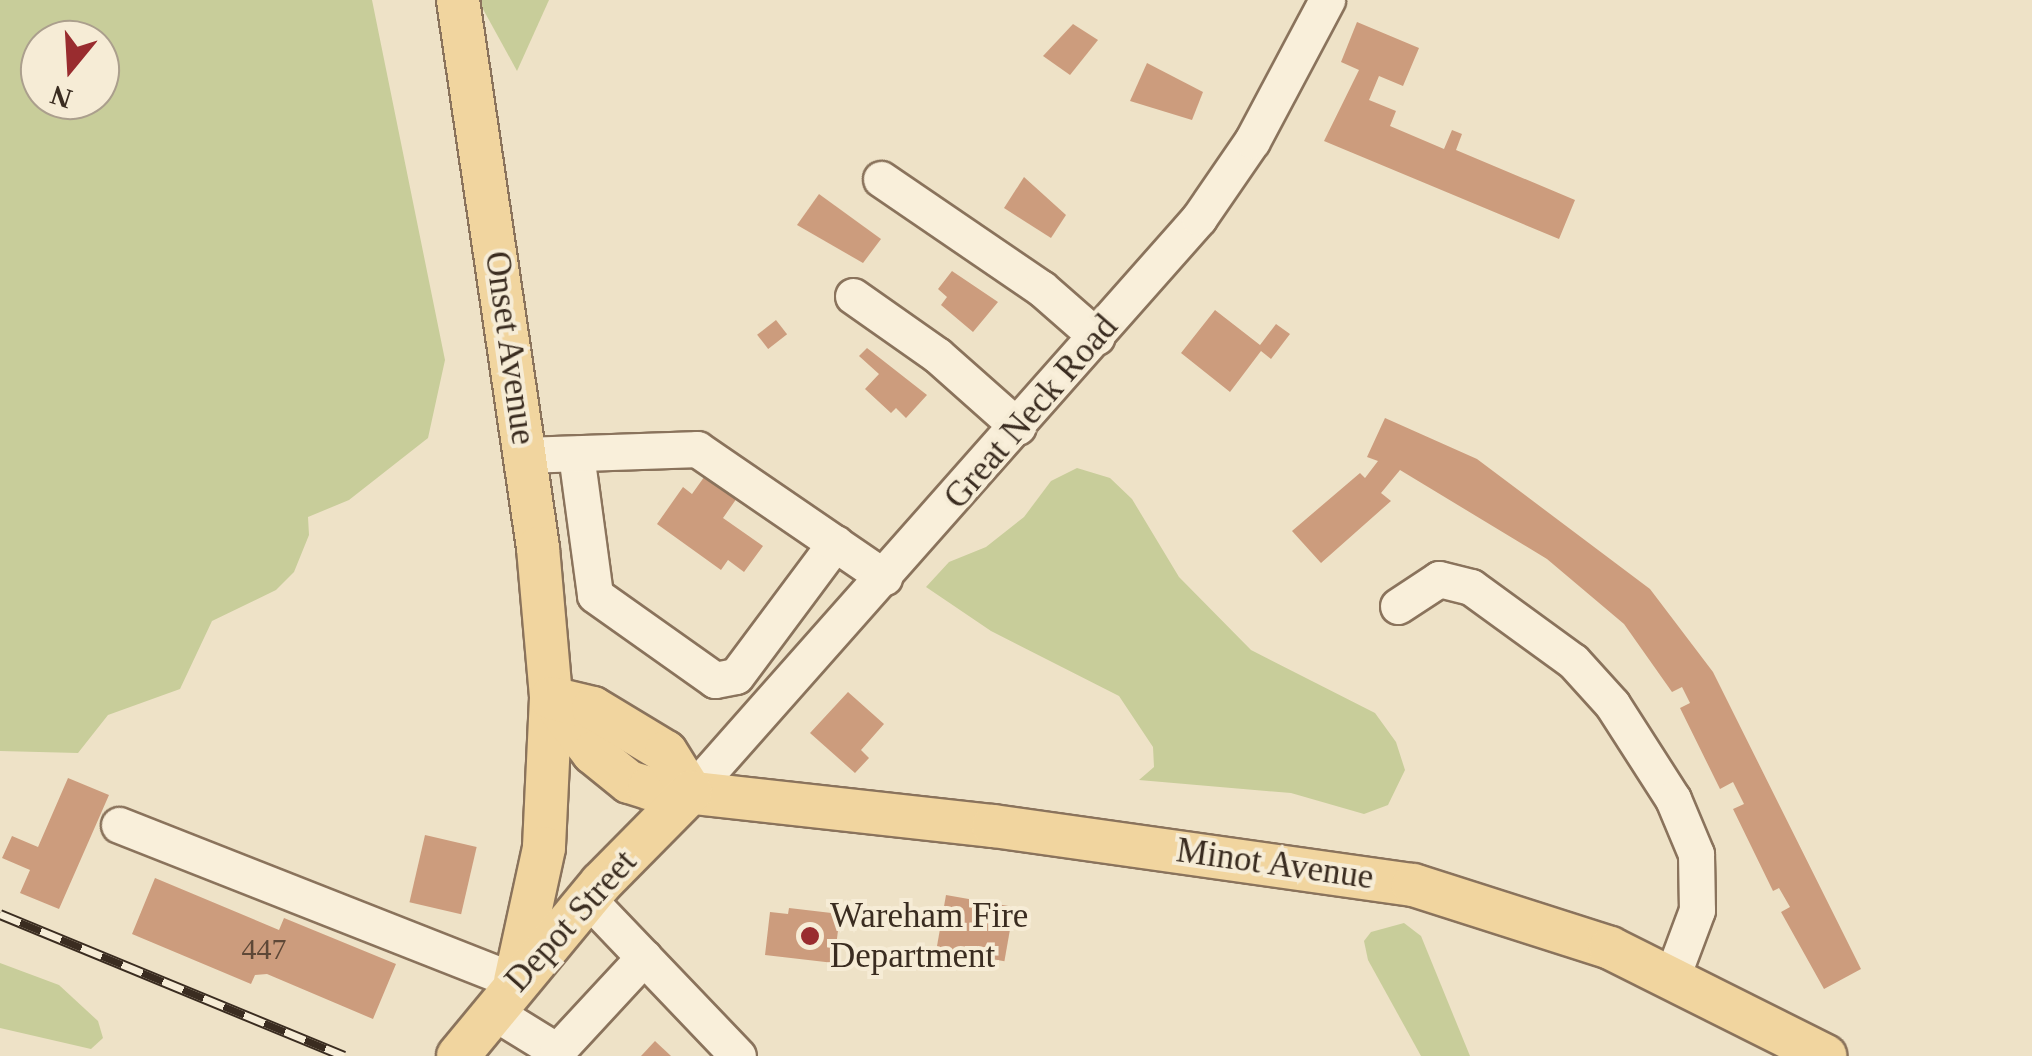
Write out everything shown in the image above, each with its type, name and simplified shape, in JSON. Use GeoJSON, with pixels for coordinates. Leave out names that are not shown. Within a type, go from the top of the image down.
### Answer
{"type":"FeatureCollection","features":[{"type":"Feature","properties":{"kind":"main road","name":"Onset Avenue"},"geometry":{"type":"LineString","coordinates":[[458,0],[526,455],[551,698],[544,848],[504,996]]}},
{"type":"Feature","properties":{"kind":"main road"},"geometry":{"type":"LineString","coordinates":[[551,698],[593,708],[666,752],[691,792]]}},
{"type":"Feature","properties":{"kind":"main road","name":"Depot Street"},"geometry":{"type":"LineString","coordinates":[[458,1056],[588,899],[691,792]]}},
{"type":"Feature","properties":{"kind":"main road","name":"Minot Avenue"},"geometry":{"type":"LineString","coordinates":[[691,792],[1051,833],[1414,885],[1564,929],[1672,977],[1826,1056]]}},
{"type":"Feature","properties":{"kind":"street","name":"Great Neck Road"},"geometry":{"type":"LineString","coordinates":[[691,792],[1018,428],[1224,186],[1327,0]]}},
{"type":"Feature","properties":{"kind":"street"},"geometry":{"type":"LineString","coordinates":[[882,179],[1041,288],[1097,337]]}},
{"type":"Feature","properties":{"kind":"street"},"geometry":{"type":"LineString","coordinates":[[853,296],[937,356],[1018,428]]}},
{"type":"Feature","properties":{"kind":"street"},"geometry":{"type":"LineString","coordinates":[[526,455],[697,450],[884,577]]}},
{"type":"Feature","properties":{"kind":"street"},"geometry":{"type":"LineString","coordinates":[[576,454],[595,594],[716,680],[736,676],[835,544]]}},
{"type":"Feature","properties":{"kind":"street"},"geometry":{"type":"LineString","coordinates":[[1398,606],[1439,579],[1471,587],[1573,660],[1612,704],[1672,799],[1696,854],[1697,910],[1672,977]]}},
{"type":"Feature","properties":{"kind":"street"},"geometry":{"type":"LineString","coordinates":[[120,824],[504,996],[557,1051],[644,957]]}},
{"type":"Feature","properties":{"kind":"street"},"geometry":{"type":"LineString","coordinates":[[588,899],[738,1056]]}},
{"type":"Feature","properties":{"kind":"green space"},"geometry":{"type":"Polygon","coordinates":[[[0,0],[372,0],[445,360],[428,438],[349,500],[308,517],[309,535],[294,572],[276,590],[212,621],[180,689],[108,715],[78,753],[0,751],[0,0]]]}},
{"type":"Feature","properties":{"kind":"green space"},"geometry":{"type":"Polygon","coordinates":[[[478,0],[549,0],[517,71],[478,0]]]}},
{"type":"Feature","properties":{"kind":"green space"},"geometry":{"type":"Polygon","coordinates":[[[1077,468],[1110,478],[1132,499],[1179,577],[1251,650],[1375,713],[1396,742],[1405,770],[1388,805],[1364,814],[1291,793],[1139,780],[1154,767],[1153,747],[1119,696],[991,631],[926,587],[949,562],[986,547],[1024,517],[1051,481],[1077,468]]]}},
{"type":"Feature","properties":{"kind":"green space"},"geometry":{"type":"Polygon","coordinates":[[[1404,923],[1421,936],[1470,1056],[1421,1056],[1368,960],[1364,941],[1371,932],[1404,923]]]}},
{"type":"Feature","properties":{"kind":"green space"},"geometry":{"type":"Polygon","coordinates":[[[0,963],[59,985],[98,1021],[103,1038],[91,1049],[0,1028],[0,963]]]}},
{"type":"Feature","properties":{"kind":"building"},"geometry":{"type":"Polygon","coordinates":[[[1357,22],[1419,48],[1403,86],[1379,76],[1369,100],[1396,111],[1390,126],[1444,149],[1452,130],[1462,134],[1456,150],[1575,200],[1559,239],[1324,141],[1359,70],[1341,62],[1357,22]]]}},
{"type":"Feature","properties":{"kind":"building"},"geometry":{"type":"Polygon","coordinates":[[[1073,24],[1098,40],[1070,75],[1043,56],[1073,24]]]}},
{"type":"Feature","properties":{"kind":"building"},"geometry":{"type":"Polygon","coordinates":[[[1147,63],[1203,92],[1192,120],[1130,101],[1147,63]]]}},
{"type":"Feature","properties":{"kind":"building"},"geometry":{"type":"Polygon","coordinates":[[[1024,177],[1066,215],[1051,238],[1004,208],[1024,177]]]}},
{"type":"Feature","properties":{"kind":"building"},"geometry":{"type":"Polygon","coordinates":[[[819,194],[881,239],[863,263],[797,225],[819,194]]]}},
{"type":"Feature","properties":{"kind":"building"},"geometry":{"type":"Polygon","coordinates":[[[952,271],[998,302],[973,332],[941,305],[947,297],[938,289],[952,271]]]}},
{"type":"Feature","properties":{"kind":"building"},"geometry":{"type":"Polygon","coordinates":[[[1215,310],[1260,345],[1276,324],[1290,334],[1271,359],[1261,351],[1230,392],[1181,353],[1215,310]]]}},
{"type":"Feature","properties":{"kind":"building"},"geometry":{"type":"Polygon","coordinates":[[[776,320],[787,334],[768,349],[757,335],[776,320]]]}},
{"type":"Feature","properties":{"kind":"building"},"geometry":{"type":"Polygon","coordinates":[[[867,348],[927,395],[906,418],[896,408],[891,413],[865,389],[879,374],[859,356],[867,348]]]}},
{"type":"Feature","properties":{"kind":"building"},"geometry":{"type":"Polygon","coordinates":[[[1385,418],[1477,459],[1650,589],[1713,672],[1861,969],[1824,989],[1781,912],[1790,907],[1779,888],[1773,891],[1733,809],[1744,804],[1733,782],[1720,789],[1680,708],[1690,703],[1682,687],[1672,692],[1624,624],[1547,559],[1400,470],[1381,493],[1391,501],[1321,563],[1292,531],[1360,473],[1365,478],[1378,461],[1367,457],[1385,418]]]}},
{"type":"Feature","properties":{"kind":"building"},"geometry":{"type":"Polygon","coordinates":[[[712,466],[744,488],[723,518],[763,546],[744,572],[728,560],[721,570],[657,524],[683,487],[692,494],[712,466]]]}},
{"type":"Feature","properties":{"kind":"building"},"geometry":{"type":"Polygon","coordinates":[[[848,692],[884,724],[861,750],[869,758],[855,773],[810,733],[848,692]]]}},
{"type":"Feature","properties":{"kind":"building"},"geometry":{"type":"Polygon","coordinates":[[[68,778],[109,795],[59,909],[20,893],[30,870],[2,858],[12,836],[38,847],[68,778]]]}},
{"type":"Feature","properties":{"kind":"building"},"geometry":{"type":"Polygon","coordinates":[[[425,835],[477,847],[461,914],[409,902],[425,835]]]}},
{"type":"Feature","properties":{"kind":"building"},"geometry":{"type":"Polygon","coordinates":[[[155,878],[279,930],[284,918],[396,964],[373,1019],[267,974],[255,975],[251,984],[132,934],[155,878]]]}},
{"type":"Feature","properties":{"kind":"building"},"geometry":{"type":"Polygon","coordinates":[[[946,895],[1014,907],[1004,961],[936,949],[946,895]]]}},
{"type":"Feature","properties":{"kind":"building"},"geometry":{"type":"Polygon","coordinates":[[[789,908],[840,914],[834,963],[765,955],[770,912],[788,914],[789,908]]]}},
{"type":"Feature","properties":{"kind":"building"},"geometry":{"type":"Polygon","coordinates":[[[655,1041],[671,1056],[641,1056],[655,1041]]]}},
{"type":"Feature","properties":{"kind":"railway"},"geometry":{"type":"LineString","coordinates":[[0,914],[344,1056]]}},
{"type":"Feature","properties":{"kind":"place","name":"Wareham Fire Department"},"geometry":{"type":"Point","coordinates":[810,936]}}]}
